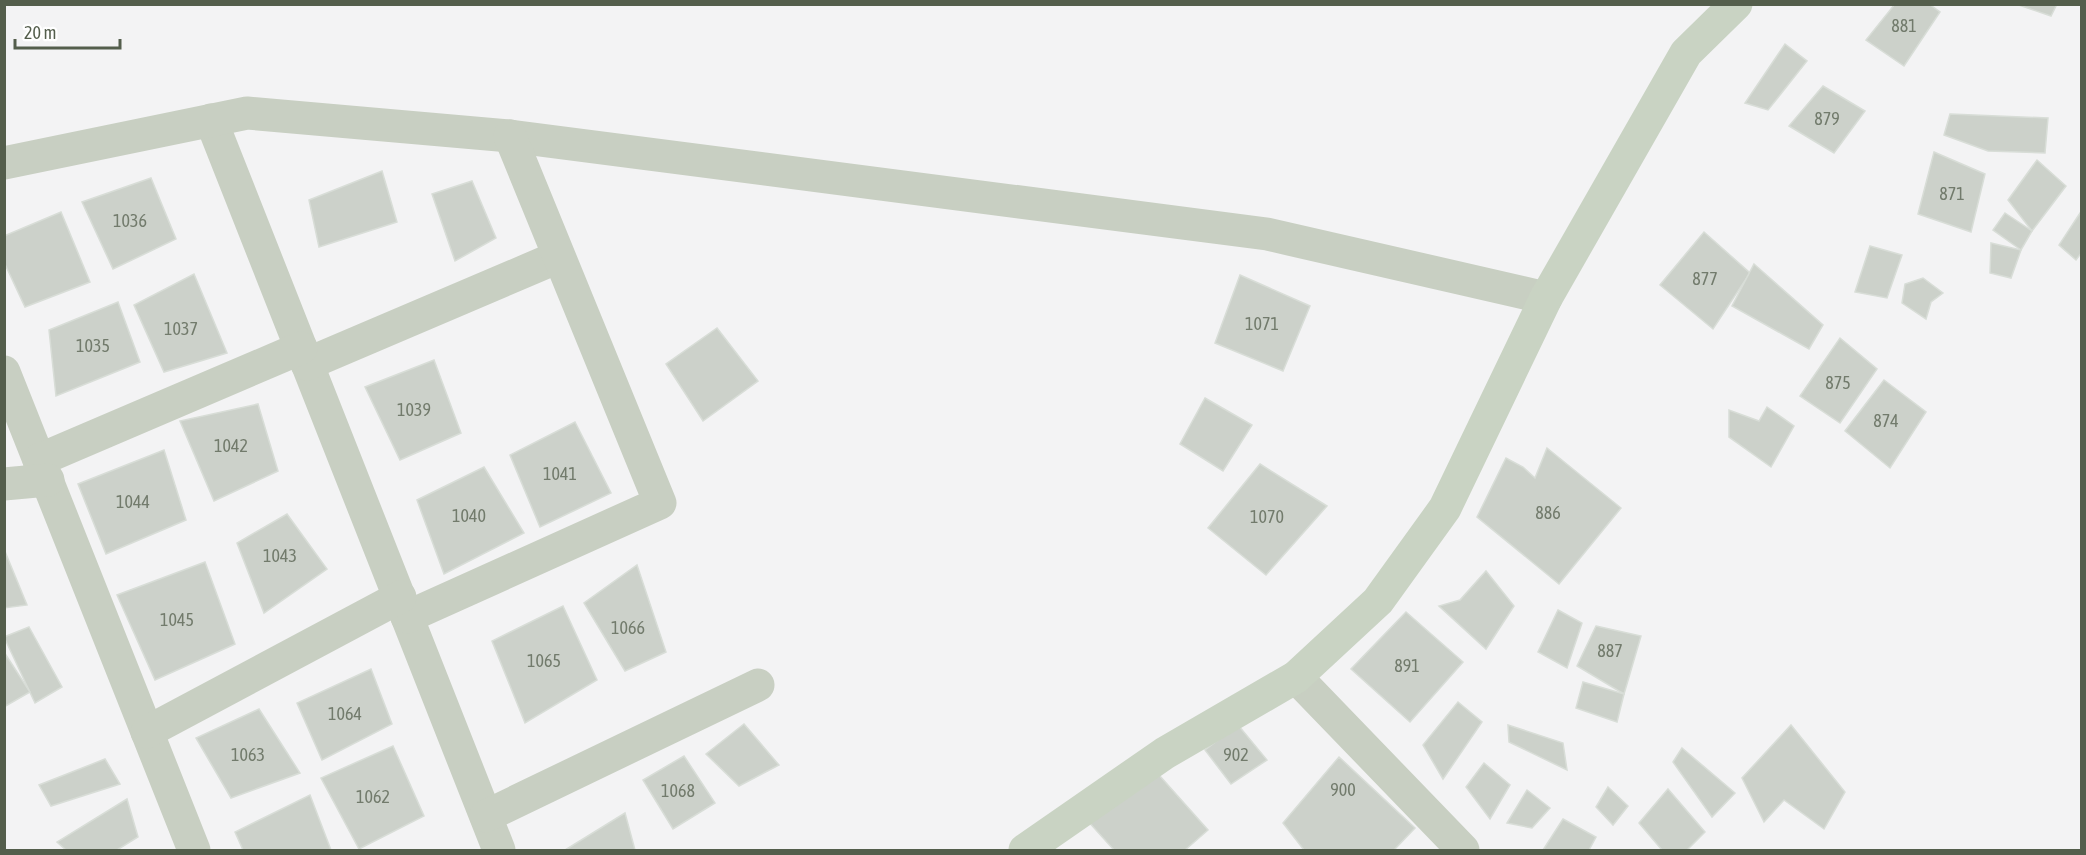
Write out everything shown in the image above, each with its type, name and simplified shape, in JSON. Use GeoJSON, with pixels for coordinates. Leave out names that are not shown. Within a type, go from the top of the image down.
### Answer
{"type":"FeatureCollection","features":[{"type":"Feature","properties":{"kind":"street"},"geometry":{"type":"LineString","coordinates":[[1025,850],[1165,753],[1296,677],[1378,601],[1445,508],[1546,298],[1686,53],[1736,4]]}},
{"type":"Feature","properties":{"kind":"street"},"geometry":{"type":"LineString","coordinates":[[4,163],[246,113],[510,136],[1267,234],[1546,298]]}},
{"type":"Feature","properties":{"kind":"street"},"geometry":{"type":"LineString","coordinates":[[211,120],[500,850]]}},
{"type":"Feature","properties":{"kind":"street"},"geometry":{"type":"LineString","coordinates":[[147,732],[404,607],[660,503],[510,136]]}},
{"type":"Feature","properties":{"kind":"street"},"geometry":{"type":"LineString","coordinates":[[4,484],[43,470],[304,356],[558,257]]}},
{"type":"Feature","properties":{"kind":"street"},"geometry":{"type":"LineString","coordinates":[[4,372],[194,850]]}},
{"type":"Feature","properties":{"kind":"street"},"geometry":{"type":"LineString","coordinates":[[1296,677],[1463,850]]}},
{"type":"Feature","properties":{"kind":"street"},"geometry":{"type":"LineString","coordinates":[[486,816],[758,685]]}},
{"type":"Feature","properties":{"kind":"building"},"geometry":{"type":"Polygon","coordinates":[[[1895,4],[1929,4],[1940,12],[1904,66],[1866,40],[1895,4]]]}},
{"type":"Feature","properties":{"kind":"building"},"geometry":{"type":"Polygon","coordinates":[[[2016,4],[2057,4],[2051,16],[2016,4]]]}},
{"type":"Feature","properties":{"kind":"building"},"geometry":{"type":"Polygon","coordinates":[[[1785,44],[1807,61],[1768,110],[1745,103],[1785,44]]]}},
{"type":"Feature","properties":{"kind":"building"},"geometry":{"type":"Polygon","coordinates":[[[1823,86],[1865,111],[1834,153],[1789,126],[1823,86]]]}},
{"type":"Feature","properties":{"kind":"building"},"geometry":{"type":"Polygon","coordinates":[[[1950,114],[2048,118],[2045,153],[1988,151],[1944,135],[1950,114]]]}},
{"type":"Feature","properties":{"kind":"building"},"geometry":{"type":"Polygon","coordinates":[[[1934,152],[1985,174],[1971,232],[1918,214],[1934,152]]]}},
{"type":"Feature","properties":{"kind":"building"},"geometry":{"type":"Polygon","coordinates":[[[2037,160],[2066,186],[2032,231],[2008,200],[2037,160]]]}},
{"type":"Feature","properties":{"kind":"building"},"geometry":{"type":"Polygon","coordinates":[[[382,171],[397,222],[319,247],[309,200],[382,171]]]}},
{"type":"Feature","properties":{"kind":"building"},"geometry":{"type":"Polygon","coordinates":[[[151,178],[176,239],[113,269],[82,202],[151,178]]]}},
{"type":"Feature","properties":{"kind":"building"},"geometry":{"type":"Polygon","coordinates":[[[472,181],[496,238],[455,261],[432,194],[472,181]]]}},
{"type":"Feature","properties":{"kind":"building"},"geometry":{"type":"Polygon","coordinates":[[[2082,210],[2082,252],[2076,260],[2059,245],[2082,210]]]}},
{"type":"Feature","properties":{"kind":"building"},"geometry":{"type":"Polygon","coordinates":[[[61,212],[90,282],[25,307],[4,262],[4,236],[61,212]]]}},
{"type":"Feature","properties":{"kind":"building"},"geometry":{"type":"Polygon","coordinates":[[[2005,213],[2032,231],[2021,250],[1993,230],[2005,213]]]}},
{"type":"Feature","properties":{"kind":"building"},"geometry":{"type":"Polygon","coordinates":[[[1704,232],[1750,273],[1713,329],[1660,285],[1704,232]]]}},
{"type":"Feature","properties":{"kind":"building"},"geometry":{"type":"Polygon","coordinates":[[[1991,243],[2021,250],[2011,278],[1990,273],[1991,243]]]}},
{"type":"Feature","properties":{"kind":"building"},"geometry":{"type":"Polygon","coordinates":[[[1870,246],[1902,255],[1887,298],[1855,292],[1870,246]]]}},
{"type":"Feature","properties":{"kind":"building"},"geometry":{"type":"Polygon","coordinates":[[[1754,264],[1823,325],[1809,349],[1732,306],[1754,264]]]}},
{"type":"Feature","properties":{"kind":"building"},"geometry":{"type":"Polygon","coordinates":[[[194,274],[227,353],[164,372],[134,305],[194,274]]]}},
{"type":"Feature","properties":{"kind":"building"},"geometry":{"type":"Polygon","coordinates":[[[1240,275],[1310,306],[1283,371],[1215,343],[1240,275]]]}},
{"type":"Feature","properties":{"kind":"building"},"geometry":{"type":"Polygon","coordinates":[[[1923,278],[1943,293],[1931,302],[1926,319],[1902,303],[1905,284],[1923,278]]]}},
{"type":"Feature","properties":{"kind":"building"},"geometry":{"type":"Polygon","coordinates":[[[118,302],[140,362],[56,396],[49,330],[118,302]]]}},
{"type":"Feature","properties":{"kind":"building"},"geometry":{"type":"Polygon","coordinates":[[[717,328],[758,381],[703,421],[666,364],[717,328]]]}},
{"type":"Feature","properties":{"kind":"building"},"geometry":{"type":"Polygon","coordinates":[[[1840,338],[1877,369],[1840,423],[1800,396],[1840,338]]]}},
{"type":"Feature","properties":{"kind":"building"},"geometry":{"type":"Polygon","coordinates":[[[434,360],[461,433],[400,460],[365,387],[434,360]]]}},
{"type":"Feature","properties":{"kind":"building"},"geometry":{"type":"Polygon","coordinates":[[[1884,380],[1926,412],[1890,468],[1845,431],[1884,380]]]}},
{"type":"Feature","properties":{"kind":"building"},"geometry":{"type":"Polygon","coordinates":[[[1205,398],[1252,425],[1223,471],[1180,444],[1205,398]]]}},
{"type":"Feature","properties":{"kind":"building"},"geometry":{"type":"Polygon","coordinates":[[[258,404],[278,471],[214,501],[180,421],[258,404]]]}},
{"type":"Feature","properties":{"kind":"building"},"geometry":{"type":"Polygon","coordinates":[[[1767,407],[1794,426],[1771,467],[1729,437],[1729,410],[1759,421],[1767,407]]]}},
{"type":"Feature","properties":{"kind":"building"},"geometry":{"type":"Polygon","coordinates":[[[575,422],[611,493],[540,527],[510,455],[575,422]]]}},
{"type":"Feature","properties":{"kind":"building"},"geometry":{"type":"Polygon","coordinates":[[[1547,448],[1621,508],[1559,584],[1477,517],[1506,458],[1523,467],[1535,478],[1547,448]]]}},
{"type":"Feature","properties":{"kind":"building"},"geometry":{"type":"Polygon","coordinates":[[[164,450],[186,520],[106,554],[78,484],[164,450]]]}},
{"type":"Feature","properties":{"kind":"building"},"geometry":{"type":"Polygon","coordinates":[[[1260,464],[1327,506],[1266,575],[1208,528],[1260,464]]]}},
{"type":"Feature","properties":{"kind":"building"},"geometry":{"type":"Polygon","coordinates":[[[484,467],[524,533],[444,574],[417,500],[484,467]]]}},
{"type":"Feature","properties":{"kind":"building"},"geometry":{"type":"Polygon","coordinates":[[[287,514],[327,569],[264,613],[237,543],[287,514]]]}},
{"type":"Feature","properties":{"kind":"building"},"geometry":{"type":"Polygon","coordinates":[[[4,549],[27,605],[4,608],[4,549]]]}},
{"type":"Feature","properties":{"kind":"building"},"geometry":{"type":"Polygon","coordinates":[[[205,562],[235,644],[155,680],[117,595],[205,562]]]}},
{"type":"Feature","properties":{"kind":"building"},"geometry":{"type":"Polygon","coordinates":[[[637,565],[666,652],[625,671],[584,603],[637,565]]]}},
{"type":"Feature","properties":{"kind":"building"},"geometry":{"type":"Polygon","coordinates":[[[1486,571],[1514,606],[1486,649],[1439,606],[1460,600],[1486,571]]]}},
{"type":"Feature","properties":{"kind":"building"},"geometry":{"type":"Polygon","coordinates":[[[563,606],[597,680],[525,723],[492,641],[563,606]]]}},
{"type":"Feature","properties":{"kind":"building"},"geometry":{"type":"Polygon","coordinates":[[[1558,610],[1582,623],[1567,668],[1538,652],[1558,610]]]}},
{"type":"Feature","properties":{"kind":"building"},"geometry":{"type":"Polygon","coordinates":[[[1406,612],[1463,662],[1410,722],[1351,669],[1406,612]]]}},
{"type":"Feature","properties":{"kind":"building"},"geometry":{"type":"Polygon","coordinates":[[[1596,626],[1641,636],[1624,694],[1577,666],[1596,626]]]}},
{"type":"Feature","properties":{"kind":"building"},"geometry":{"type":"Polygon","coordinates":[[[29,627],[62,687],[35,703],[4,637],[29,627]]]}},
{"type":"Feature","properties":{"kind":"building"},"geometry":{"type":"Polygon","coordinates":[[[4,652],[30,692],[4,707],[4,652]]]}},
{"type":"Feature","properties":{"kind":"building"},"geometry":{"type":"Polygon","coordinates":[[[371,669],[392,724],[322,760],[297,703],[371,669]]]}},
{"type":"Feature","properties":{"kind":"building"},"geometry":{"type":"Polygon","coordinates":[[[1583,682],[1624,694],[1617,722],[1576,708],[1583,682]]]}},
{"type":"Feature","properties":{"kind":"building"},"geometry":{"type":"Polygon","coordinates":[[[1458,702],[1482,722],[1443,779],[1423,745],[1458,702]]]}},
{"type":"Feature","properties":{"kind":"building"},"geometry":{"type":"Polygon","coordinates":[[[259,709],[300,773],[231,798],[196,738],[259,709]]]}},
{"type":"Feature","properties":{"kind":"building"},"geometry":{"type":"Polygon","coordinates":[[[744,724],[779,765],[739,786],[706,754],[744,724]]]}},
{"type":"Feature","properties":{"kind":"building"},"geometry":{"type":"Polygon","coordinates":[[[1238,725],[1267,760],[1231,784],[1205,750],[1238,725]]]}},
{"type":"Feature","properties":{"kind":"building"},"geometry":{"type":"Polygon","coordinates":[[[1508,725],[1563,743],[1567,770],[1509,742],[1508,725]]]}},
{"type":"Feature","properties":{"kind":"building"},"geometry":{"type":"Polygon","coordinates":[[[1791,725],[1845,792],[1824,829],[1784,800],[1764,822],[1742,778],[1791,725]]]}},
{"type":"Feature","properties":{"kind":"building"},"geometry":{"type":"Polygon","coordinates":[[[393,746],[424,816],[359,849],[321,778],[393,746]]]}},
{"type":"Feature","properties":{"kind":"building"},"geometry":{"type":"Polygon","coordinates":[[[1682,748],[1735,793],[1712,817],[1673,762],[1682,748]]]}},
{"type":"Feature","properties":{"kind":"building"},"geometry":{"type":"Polygon","coordinates":[[[684,756],[715,803],[673,829],[643,780],[684,756]]]}},
{"type":"Feature","properties":{"kind":"building"},"geometry":{"type":"Polygon","coordinates":[[[1339,757],[1415,828],[1394,850],[1304,850],[1283,823],[1339,757]]]}},
{"type":"Feature","properties":{"kind":"building"},"geometry":{"type":"Polygon","coordinates":[[[105,759],[120,784],[51,806],[39,785],[105,759]]]}},
{"type":"Feature","properties":{"kind":"building"},"geometry":{"type":"Polygon","coordinates":[[[1484,763],[1510,785],[1490,819],[1466,787],[1484,763]]]}},
{"type":"Feature","properties":{"kind":"building"},"geometry":{"type":"Polygon","coordinates":[[[1159,775],[1208,830],[1185,850],[1114,850],[1086,819],[1159,775]]]}},
{"type":"Feature","properties":{"kind":"building"},"geometry":{"type":"Polygon","coordinates":[[[1608,787],[1628,806],[1613,825],[1596,807],[1608,787]]]}},
{"type":"Feature","properties":{"kind":"building"},"geometry":{"type":"Polygon","coordinates":[[[1668,789],[1705,832],[1687,850],[1662,850],[1639,823],[1668,789]]]}},
{"type":"Feature","properties":{"kind":"building"},"geometry":{"type":"Polygon","coordinates":[[[1527,790],[1550,808],[1532,828],[1507,823],[1527,790]]]}},
{"type":"Feature","properties":{"kind":"building"},"geometry":{"type":"Polygon","coordinates":[[[310,795],[331,850],[243,850],[235,832],[310,795]]]}},
{"type":"Feature","properties":{"kind":"building"},"geometry":{"type":"Polygon","coordinates":[[[127,799],[138,837],[117,850],[66,850],[57,842],[127,799]]]}},
{"type":"Feature","properties":{"kind":"building"},"geometry":{"type":"Polygon","coordinates":[[[625,813],[635,850],[565,850],[625,813]]]}},
{"type":"Feature","properties":{"kind":"building"},"geometry":{"type":"Polygon","coordinates":[[[1563,819],[1596,837],[1589,850],[1543,850],[1563,819]]]}}]}
